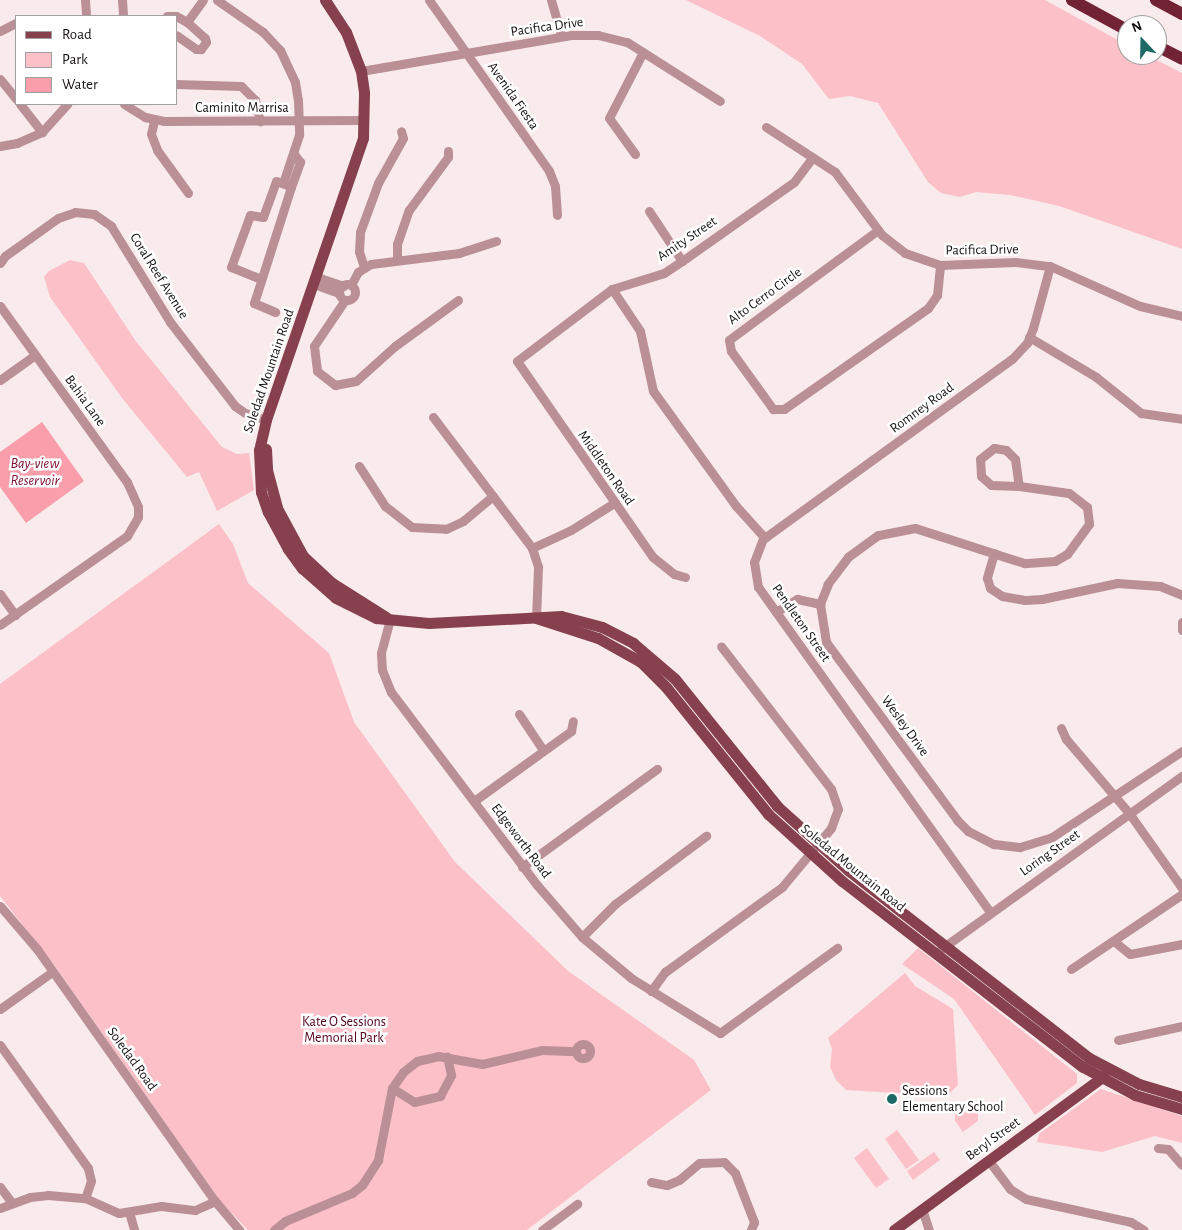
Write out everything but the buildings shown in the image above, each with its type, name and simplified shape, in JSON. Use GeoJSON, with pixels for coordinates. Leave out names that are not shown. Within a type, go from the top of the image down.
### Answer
{"type":"FeatureCollection","features":[{"type":"Feature","properties":{"kind":"highway"},"geometry":{"type":"LineString","coordinates":[[1072,0],[1117,25]]}},
{"type":"Feature","properties":{"kind":"highway"},"geometry":{"type":"LineString","coordinates":[[1156,0],[1182,14]]}},
{"type":"Feature","properties":{"kind":"highway"},"geometry":{"type":"LineString","coordinates":[[1167,51],[1182,59]]}},
{"type":"Feature","properties":{"kind":"main road","name":"Soledad Mountain Road"},"geometry":{"type":"LineString","coordinates":[[325,0],[346,32],[361,71],[364,120],[357,161],[266,420],[259,450],[261,492],[279,534],[292,556],[336,598],[361,612],[390,619],[429,623],[561,616],[584,621],[620,635],[648,652],[675,679],[761,788],[818,845],[940,950],[1100,1079],[1135,1095],[1182,1109]]}},
{"type":"Feature","properties":{"kind":"main road"},"geometry":{"type":"LineString","coordinates":[[266,420],[271,490],[294,541],[320,574],[390,619]]}},
{"type":"Feature","properties":{"kind":"main road","name":"Soledad Mountain Road"},"geometry":{"type":"LineString","coordinates":[[536,618],[598,638],[640,662],[666,687],[752,795],[810,854],[940,950],[1110,1071],[1182,1097]]}},
{"type":"Feature","properties":{"kind":"main road","name":"Beryl Street"},"geometry":{"type":"LineString","coordinates":[[894,1230],[1110,1071]]}},
{"type":"Feature","properties":{"kind":"street"},"geometry":{"type":"LineString","coordinates":[[85,0],[86,15]]}},
{"type":"Feature","properties":{"kind":"street"},"geometry":{"type":"LineString","coordinates":[[122,0],[123,15]]}},
{"type":"Feature","properties":{"kind":"street"},"geometry":{"type":"LineString","coordinates":[[187,22],[202,0]]}},
{"type":"Feature","properties":{"kind":"street"},"geometry":{"type":"LineString","coordinates":[[217,0],[263,32],[280,50],[295,82],[300,122],[294,154],[300,162],[287,185],[254,303],[275,312]]}},
{"type":"Feature","properties":{"kind":"street","name":"Avenida Fiesta"},"geometry":{"type":"LineString","coordinates":[[429,0],[550,172],[555,186],[557,215]]}},
{"type":"Feature","properties":{"kind":"street"},"geometry":{"type":"LineString","coordinates":[[551,0],[561,36]]}},
{"type":"Feature","properties":{"kind":"street"},"geometry":{"type":"LineString","coordinates":[[178,17],[187,22],[205,38],[206,42],[201,49],[196,49],[178,36]]}},
{"type":"Feature","properties":{"kind":"street"},"geometry":{"type":"LineString","coordinates":[[0,31],[15,24]]}},
{"type":"Feature","properties":{"kind":"street","name":"Pacifica Drive"},"geometry":{"type":"LineString","coordinates":[[361,71],[561,36],[616,37],[720,101]]}},
{"type":"Feature","properties":{"kind":"street"},"geometry":{"type":"LineString","coordinates":[[635,154],[609,118],[643,52]]}},
{"type":"Feature","properties":{"kind":"street"},"geometry":{"type":"LineString","coordinates":[[0,79],[15,98]]}},
{"type":"Feature","properties":{"kind":"street"},"geometry":{"type":"LineString","coordinates":[[178,84],[241,86],[255,100],[260,122]]}},
{"type":"Feature","properties":{"kind":"street"},"geometry":{"type":"LineString","coordinates":[[21,105],[42,132]]}},
{"type":"Feature","properties":{"kind":"street"},"geometry":{"type":"LineString","coordinates":[[0,146],[17,143],[42,132],[66,105]]}},
{"type":"Feature","properties":{"kind":"street","name":"Caminito Marrisa"},"geometry":{"type":"LineString","coordinates":[[126,105],[154,120],[300,122],[364,120]]}},
{"type":"Feature","properties":{"kind":"street"},"geometry":{"type":"LineString","coordinates":[[154,120],[151,134],[157,150],[188,193]]}},
{"type":"Feature","properties":{"kind":"street","name":"Pacifica Drive"},"geometry":{"type":"LineString","coordinates":[[766,127],[835,172],[878,230],[905,253],[940,264],[1014,262],[1050,266],[1140,306],[1182,316]]}},
{"type":"Feature","properties":{"kind":"street"},"geometry":{"type":"LineString","coordinates":[[364,267],[359,252],[360,232],[378,183],[403,138],[400,131]]}},
{"type":"Feature","properties":{"kind":"street"},"geometry":{"type":"LineString","coordinates":[[397,260],[398,244],[409,210],[448,157],[448,151]]}},
{"type":"Feature","properties":{"kind":"street","name":"Amity Street"},"geometry":{"type":"LineString","coordinates":[[516,361],[612,289],[664,273],[682,261],[794,182],[813,157]]}},
{"type":"Feature","properties":{"kind":"street"},"geometry":{"type":"LineString","coordinates":[[261,279],[231,266],[250,214],[263,217],[276,181],[287,185]]}},
{"type":"Feature","properties":{"kind":"street"},"geometry":{"type":"LineString","coordinates":[[650,211],[682,261]]}},
{"type":"Feature","properties":{"kind":"street","name":"Coral Reef Avenue"},"geometry":{"type":"LineString","coordinates":[[0,263],[10,252],[58,218],[75,212],[94,214],[111,226],[170,322],[235,406],[245,413],[266,420]]}},
{"type":"Feature","properties":{"kind":"street","name":"Alto Cerro Circle"},"geometry":{"type":"LineString","coordinates":[[878,230],[729,340],[731,351],[773,409],[784,409],[928,308],[937,295],[940,264]]}},
{"type":"Feature","properties":{"kind":"street"},"geometry":{"type":"LineString","coordinates":[[458,300],[395,346],[356,381],[335,385],[317,371],[314,346],[345,291],[364,267],[397,260],[459,253],[496,241]]}},
{"type":"Feature","properties":{"kind":"street","name":"Romney Road"},"geometry":{"type":"LineString","coordinates":[[766,538],[1012,359],[1029,337],[1050,266]]}},
{"type":"Feature","properties":{"kind":"street"},"geometry":{"type":"LineString","coordinates":[[316,281],[345,291]]}},
{"type":"Feature","properties":{"kind":"street"},"geometry":{"type":"LineString","coordinates":[[612,289],[640,331],[653,391],[736,506],[766,538]]}},
{"type":"Feature","properties":{"kind":"street","name":"Bahia Lane"},"geometry":{"type":"LineString","coordinates":[[0,306],[132,491],[138,517],[127,536],[15,615]]}},
{"type":"Feature","properties":{"kind":"street"},"geometry":{"type":"LineString","coordinates":[[1029,337],[1096,377],[1141,413],[1182,419]]}},
{"type":"Feature","properties":{"kind":"street"},"geometry":{"type":"LineString","coordinates":[[0,380],[35,355]]}},
{"type":"Feature","properties":{"kind":"street","name":"Middleton Road"},"geometry":{"type":"LineString","coordinates":[[516,361],[652,556],[674,574],[685,577]]}},
{"type":"Feature","properties":{"kind":"street"},"geometry":{"type":"LineString","coordinates":[[433,417],[532,548],[538,567],[536,618]]}},
{"type":"Feature","properties":{"kind":"street"},"geometry":{"type":"LineString","coordinates":[[776,612],[797,599],[820,604],[828,584],[848,557],[878,535],[898,529],[930,531],[1024,563],[1055,561],[1067,554],[1089,524],[1087,507],[1069,493],[1019,486],[996,486],[984,480],[979,468],[984,454],[994,448],[1011,454],[1019,486]]}},
{"type":"Feature","properties":{"kind":"street"},"geometry":{"type":"LineString","coordinates":[[359,466],[385,506],[412,527],[446,528],[463,521],[493,496]]}},
{"type":"Feature","properties":{"kind":"street"},"geometry":{"type":"LineString","coordinates":[[532,548],[571,530],[614,503]]}},
{"type":"Feature","properties":{"kind":"street","name":"Pendleton Street"},"geometry":{"type":"LineString","coordinates":[[766,538],[758,547],[754,573],[758,587],[990,912]]}},
{"type":"Feature","properties":{"kind":"street"},"geometry":{"type":"LineString","coordinates":[[994,553],[987,578],[990,588],[1002,596],[1025,600],[1117,583],[1160,586],[1182,595]]}},
{"type":"Feature","properties":{"kind":"street"},"geometry":{"type":"LineString","coordinates":[[0,594],[15,615],[0,625]]}},
{"type":"Feature","properties":{"kind":"street","name":"Wesley Drive"},"geometry":{"type":"LineString","coordinates":[[820,604],[826,642],[968,831],[1002,846],[1020,847],[1043,842],[1182,751]]}},
{"type":"Feature","properties":{"kind":"street","name":"Edgeworth Road"},"geometry":{"type":"LineString","coordinates":[[390,619],[381,653],[382,670],[391,692],[522,867],[582,937],[651,991],[713,1030],[723,1032],[836,948]]}},
{"type":"Feature","properties":{"kind":"street"},"geometry":{"type":"LineString","coordinates":[[1182,622],[1182,630]]}},
{"type":"Feature","properties":{"kind":"street"},"geometry":{"type":"LineString","coordinates":[[651,991],[665,972],[782,886],[818,845],[836,820],[838,809],[831,789],[721,646]]}},
{"type":"Feature","properties":{"kind":"street"},"geometry":{"type":"LineString","coordinates":[[519,714],[544,750]]}},
{"type":"Feature","properties":{"kind":"street"},"geometry":{"type":"LineString","coordinates":[[474,801],[571,730],[573,721]]}},
{"type":"Feature","properties":{"kind":"street"},"geometry":{"type":"LineString","coordinates":[[1061,728],[1066,739],[1129,813],[1182,888]]}},
{"type":"Feature","properties":{"kind":"street"},"geometry":{"type":"LineString","coordinates":[[522,867],[657,770]]}},
{"type":"Feature","properties":{"kind":"street","name":"Loring Street"},"geometry":{"type":"LineString","coordinates":[[940,950],[990,912],[1182,776]]}},
{"type":"Feature","properties":{"kind":"street"},"geometry":{"type":"LineString","coordinates":[[582,937],[615,904],[706,836]]}},
{"type":"Feature","properties":{"kind":"street"},"geometry":{"type":"LineString","coordinates":[[1071,969],[1115,942],[1182,894]]}},
{"type":"Feature","properties":{"kind":"street","name":"Soledad Road"},"geometry":{"type":"LineString","coordinates":[[0,906],[52,972],[215,1201],[239,1230]]}},
{"type":"Feature","properties":{"kind":"street"},"geometry":{"type":"LineString","coordinates":[[1115,942],[1130,954],[1182,944]]}},
{"type":"Feature","properties":{"kind":"street"},"geometry":{"type":"LineString","coordinates":[[0,1009],[52,972]]}},
{"type":"Feature","properties":{"kind":"street"},"geometry":{"type":"LineString","coordinates":[[1118,1040],[1182,1026]]}},
{"type":"Feature","properties":{"kind":"street"},"geometry":{"type":"LineString","coordinates":[[0,1045],[88,1168],[91,1181],[85,1198]]}},
{"type":"Feature","properties":{"kind":"street"},"geometry":{"type":"LineString","coordinates":[[274,1230],[285,1221],[352,1193],[362,1185],[378,1160],[392,1088],[403,1072],[416,1062],[446,1056],[482,1064],[542,1050],[576,1051]]}},
{"type":"Feature","properties":{"kind":"street"},"geometry":{"type":"LineString","coordinates":[[392,1088],[414,1102],[440,1096],[451,1075],[446,1056]]}},
{"type":"Feature","properties":{"kind":"street"},"geometry":{"type":"LineString","coordinates":[[1158,1148],[1168,1149],[1182,1165]]}},
{"type":"Feature","properties":{"kind":"street"},"geometry":{"type":"LineString","coordinates":[[989,1161],[1010,1188],[1026,1199],[1131,1222],[1144,1230]]}},
{"type":"Feature","properties":{"kind":"street"},"geometry":{"type":"LineString","coordinates":[[651,1182],[667,1185],[679,1180],[699,1163],[724,1162],[735,1173],[752,1226]]}},
{"type":"Feature","properties":{"kind":"street"},"geometry":{"type":"LineString","coordinates":[[0,1188],[12,1203]]}},
{"type":"Feature","properties":{"kind":"street"},"geometry":{"type":"LineString","coordinates":[[0,1208],[12,1203],[48,1195],[85,1198],[119,1213],[160,1206],[195,1210],[215,1201]]}},
{"type":"Feature","properties":{"kind":"street"},"geometry":{"type":"LineString","coordinates":[[542,1230],[577,1204]]}},
{"type":"Feature","properties":{"kind":"street"},"geometry":{"type":"LineString","coordinates":[[922,1209],[929,1230]]}},
{"type":"Feature","properties":{"kind":"street"},"geometry":{"type":"LineString","coordinates":[[129,1212],[134,1230]]}},
{"type":"Feature","properties":{"kind":"green space"},"geometry":{"type":"Polygon","coordinates":[[[686,0],[1045,0],[1117,40],[1117,65],[1166,65],[1182,73],[1182,249],[1059,206],[1010,195],[976,192],[960,197],[941,193],[928,182],[878,103],[850,96],[829,99],[802,64],[760,36],[686,0]]]}},
{"type":"Feature","properties":{"kind":"green space"},"geometry":{"type":"Polygon","coordinates":[[[70,260],[84,263],[135,340],[222,447],[237,454],[249,453],[254,490],[217,511],[199,472],[187,477],[122,398],[50,297],[44,277],[49,271],[70,260]]]}},
{"type":"Feature","properties":{"kind":"green space","name":"Kate O Sessions Memorial Park"},"geometry":{"type":"Polygon","coordinates":[[[219,524],[233,544],[248,583],[329,653],[354,722],[455,862],[568,971],[694,1060],[711,1090],[527,1230],[248,1230],[221,1202],[55,966],[0,896],[0,684],[219,524]]]}},
{"type":"Feature","properties":{"kind":"green space"},"geometry":{"type":"Polygon","coordinates":[[[918,948],[1077,1074],[1077,1083],[1035,1115],[954,999],[902,964],[918,948]]]}},
{"type":"Feature","properties":{"kind":"green space"},"geometry":{"type":"Polygon","coordinates":[[[905,973],[915,986],[953,1009],[958,1085],[947,1096],[846,1090],[836,1080],[830,1067],[832,1049],[828,1038],[905,973]]]}},
{"type":"Feature","properties":{"kind":"green space"},"geometry":{"type":"Polygon","coordinates":[[[1101,1089],[1182,1116],[1182,1143],[1155,1136],[1102,1152],[1037,1142],[1039,1134],[1101,1089]]]}},
{"type":"Feature","properties":{"kind":"green space"},"geometry":{"type":"Polygon","coordinates":[[[955,1104],[978,1105],[978,1121],[963,1132],[955,1121],[955,1104]]]}},
{"type":"Feature","properties":{"kind":"green space"},"geometry":{"type":"Polygon","coordinates":[[[897,1130],[919,1160],[906,1169],[885,1139],[897,1130]]]}},
{"type":"Feature","properties":{"kind":"green space"},"geometry":{"type":"Polygon","coordinates":[[[867,1148],[889,1179],[876,1188],[854,1158],[867,1148]]]}},
{"type":"Feature","properties":{"kind":"green space"},"geometry":{"type":"Polygon","coordinates":[[[934,1152],[940,1160],[913,1180],[907,1171],[934,1152]]]}},
{"type":"Feature","properties":{"kind":"water","name":"Bay-view Reservoir"},"geometry":{"type":"Polygon","coordinates":[[[42,422],[84,481],[26,523],[0,487],[0,452],[42,422]]]}},
{"type":"Feature","properties":{"kind":"place","name":"Sessions Elementary School"},"geometry":{"type":"Point","coordinates":[892,1099]}}]}
